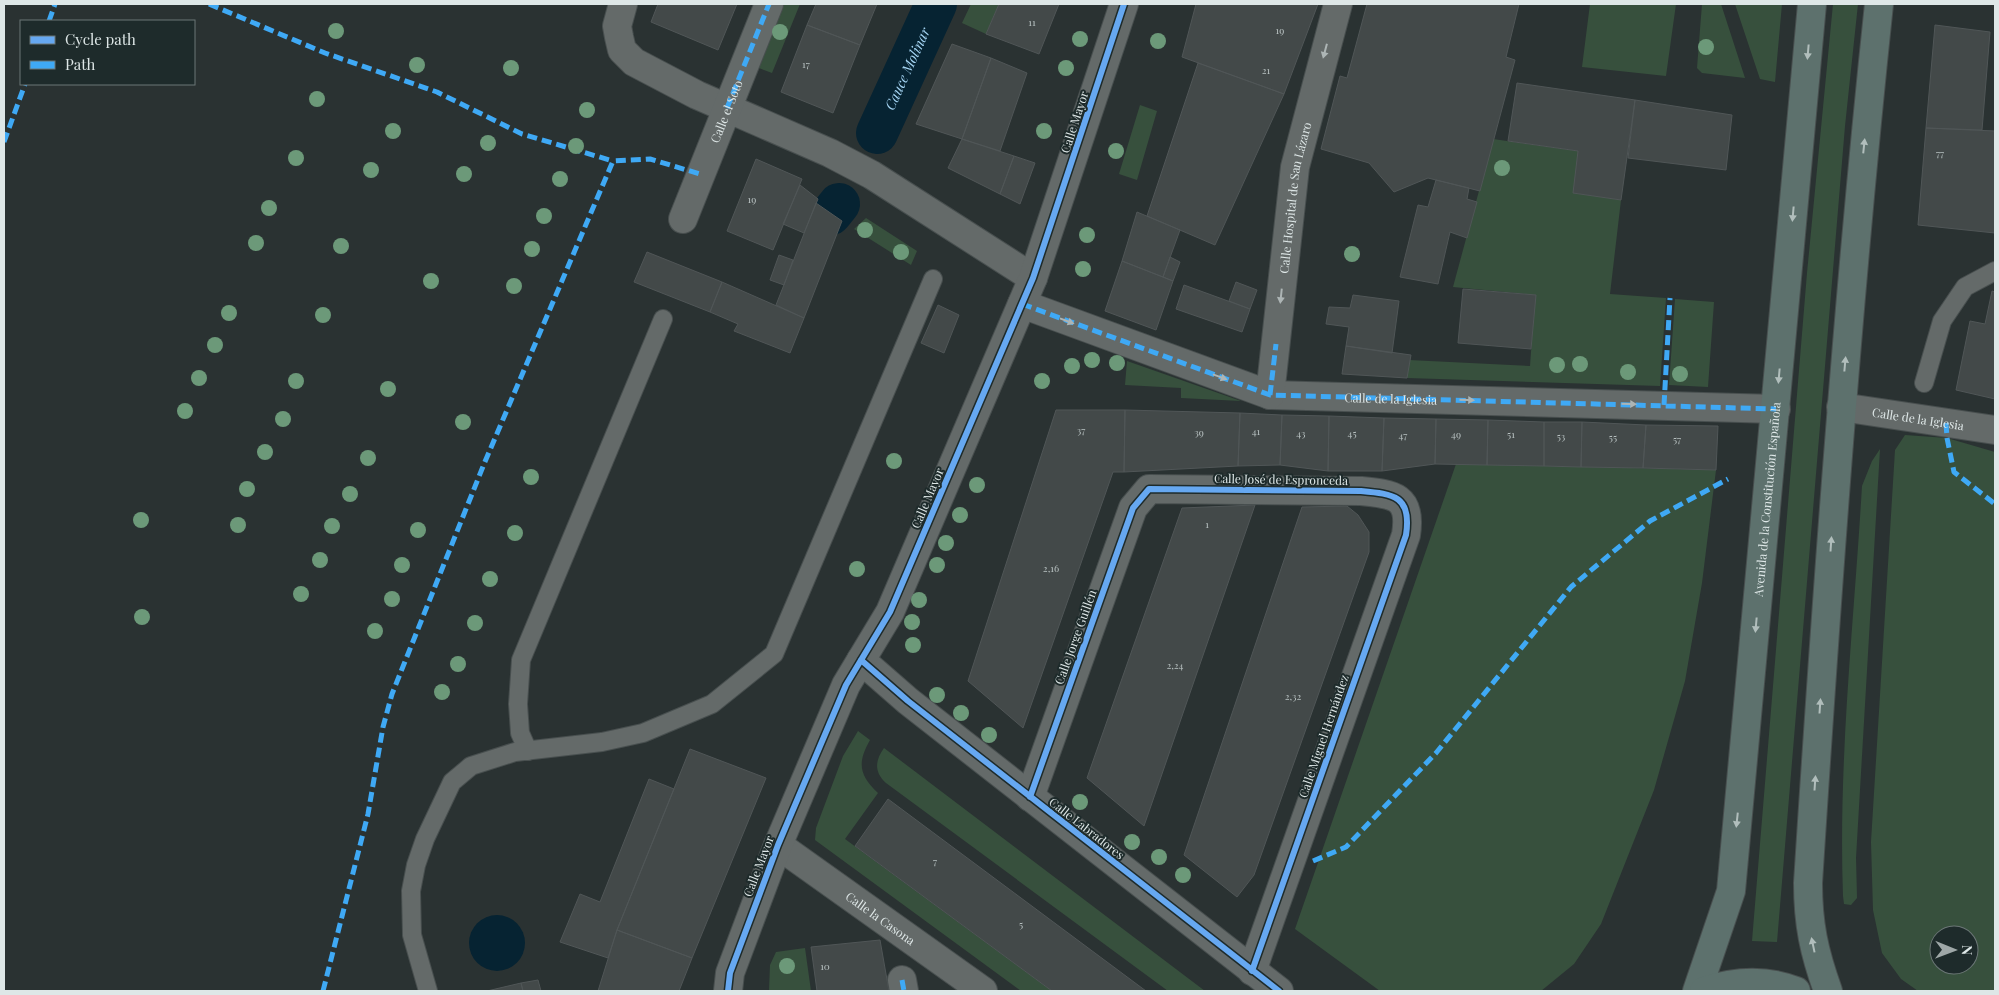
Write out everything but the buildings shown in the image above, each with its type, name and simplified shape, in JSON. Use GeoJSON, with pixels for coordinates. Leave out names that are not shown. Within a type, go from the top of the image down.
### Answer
{"type":"FeatureCollection","features":[{"type":"Feature","properties":{"kind":"highway","name":"Avenida de la Constitución Española"},"geometry":{"type":"LineString","coordinates":[[1697,991],[1731,891],[1812,4]]}},
{"type":"Feature","properties":{"kind":"highway"},"geometry":{"type":"LineString","coordinates":[[1828,991],[1816,956],[1808,920],[1808,883],[1841,407],[1859,194],[1879,4]]}},
{"type":"Feature","properties":{"kind":"highway"},"geometry":{"type":"LineString","coordinates":[[1704,991],[1725,985],[1754,982],[1783,986],[1796,991]]}},
{"type":"Feature","properties":{"kind":"street"},"geometry":{"type":"LineString","coordinates":[[623,4],[617,26],[622,50],[634,62],[654,75],[844,160],[1033,278]]}},
{"type":"Feature","properties":{"kind":"street","name":"Calle el Soto"},"geometry":{"type":"LineString","coordinates":[[683,219],[769,4]]}},
{"type":"Feature","properties":{"kind":"street","name":"Calle Mayor"},"geometry":{"type":"LineString","coordinates":[[728,991],[730,973],[778,846],[846,685],[890,612],[1033,278],[1124,4]]}},
{"type":"Feature","properties":{"kind":"street","name":"Calle Hospital de San Lázaro"},"geometry":{"type":"LineString","coordinates":[[1270,395],[1295,167],[1338,4]]}},
{"type":"Feature","properties":{"kind":"street","name":"Calle de la Iglesia"},"geometry":{"type":"LineString","coordinates":[[1022,304],[1270,395],[1776,409]]}},
{"type":"Feature","properties":{"kind":"street","name":"Calle de la Iglesia"},"geometry":{"type":"LineString","coordinates":[[1841,407],[1995,430]]}},
{"type":"Feature","properties":{"kind":"street","name":"Calle José de Espronceda"},"geometry":{"type":"LineString","coordinates":[[1149,489],[1368,492],[1393,495],[1406,508]]}},
{"type":"Feature","properties":{"kind":"street","name":"Calle Jorge Guillén"},"geometry":{"type":"LineString","coordinates":[[1030,797],[1133,508],[1149,489]]}},
{"type":"Feature","properties":{"kind":"street","name":"Calle Miguel Hernández"},"geometry":{"type":"LineString","coordinates":[[1252,971],[1406,535],[1408,522],[1406,508]]}},
{"type":"Feature","properties":{"kind":"street","name":"Calle Labradores"},"geometry":{"type":"LineString","coordinates":[[861,660],[908,701],[1279,991]]}},
{"type":"Feature","properties":{"kind":"street","name":"Calle la Casona"},"geometry":{"type":"LineString","coordinates":[[778,846],[983,991]]}},
{"type":"Feature","properties":{"kind":"lane"},"geometry":{"type":"LineString","coordinates":[[1924,383],[1942,321],[1965,287],[1995,271]]}},
{"type":"Feature","properties":{"kind":"lane"},"geometry":{"type":"LineString","coordinates":[[428,991],[412,935],[411,890],[416,865],[425,839],[452,782],[471,766],[515,752],[602,742],[643,733],[712,704],[774,654],[932,280]]}},
{"type":"Feature","properties":{"kind":"lane"},"geometry":{"type":"LineString","coordinates":[[528,751],[520,733],[518,704],[521,660],[663,319]]}},
{"type":"Feature","properties":{"kind":"green space"},"geometry":{"type":"Polygon","coordinates":[[[784,4],[800,4],[772,73],[759,68],[784,4]]]}},
{"type":"Feature","properties":{"kind":"green space"},"geometry":{"type":"Polygon","coordinates":[[[971,4],[999,4],[986,34],[962,23],[971,4]]]}},
{"type":"Feature","properties":{"kind":"green space"},"geometry":{"type":"Polygon","coordinates":[[[1590,4],[1676,4],[1666,76],[1582,67],[1590,4]]]}},
{"type":"Feature","properties":{"kind":"green space"},"geometry":{"type":"Polygon","coordinates":[[[1702,4],[1721,4],[1745,78],[1702,73],[1697,68],[1702,4]]]}},
{"type":"Feature","properties":{"kind":"green space"},"geometry":{"type":"Polygon","coordinates":[[[1735,4],[1782,4],[1775,82],[1760,79],[1735,4]]]}},
{"type":"Feature","properties":{"kind":"green space"},"geometry":{"type":"Polygon","coordinates":[[[1833,4],[1858,4],[1845,126],[1777,942],[1752,941],[1807,273],[1833,4]]]}},
{"type":"Feature","properties":{"kind":"green space"},"geometry":{"type":"Polygon","coordinates":[[[1140,105],[1157,111],[1137,180],[1119,174],[1140,105]]]}},
{"type":"Feature","properties":{"kind":"green space"},"geometry":{"type":"Polygon","coordinates":[[[1493,139],[1578,151],[1574,193],[1621,200],[1610,294],[1666,298],[1660,386],[1407,378],[1409,360],[1530,366],[1535,295],[1453,287],[1493,139]]]}},
{"type":"Feature","properties":{"kind":"green space"},"geometry":{"type":"Polygon","coordinates":[[[866,218],[917,251],[911,265],[854,229],[866,218]]]}},
{"type":"Feature","properties":{"kind":"green space"},"geometry":{"type":"Polygon","coordinates":[[[1675,299],[1714,302],[1708,387],[1669,385],[1675,299]]]}},
{"type":"Feature","properties":{"kind":"green space"},"geometry":{"type":"Polygon","coordinates":[[[1127,361],[1241,401],[1181,398],[1181,388],[1125,385],[1127,361]]]}},
{"type":"Feature","properties":{"kind":"green space"},"geometry":{"type":"Polygon","coordinates":[[[1905,435],[1947,438],[1995,452],[1995,991],[1918,991],[1901,979],[1882,953],[1873,910],[1871,842],[1895,450],[1905,435]]]}},
{"type":"Feature","properties":{"kind":"green space"},"geometry":{"type":"Polygon","coordinates":[[[1880,449],[1856,858],[1857,898],[1851,905],[1844,904],[1842,845],[1848,691],[1862,486],[1872,461],[1880,449]]]}},
{"type":"Feature","properties":{"kind":"green space"},"geometry":{"type":"Polygon","coordinates":[[[1456,464],[1716,470],[1702,583],[1685,681],[1654,790],[1601,924],[1574,964],[1541,991],[1380,991],[1295,929],[1456,464]]]}},
{"type":"Feature","properties":{"kind":"green space"},"geometry":{"type":"Polygon","coordinates":[[[858,731],[870,740],[863,755],[862,768],[867,780],[878,793],[845,839],[1052,991],[1021,991],[815,840],[816,828],[843,756],[858,731]]]}},
{"type":"Feature","properties":{"kind":"green space"},"geometry":{"type":"Polygon","coordinates":[[[884,748],[1205,991],[1168,991],[886,783],[882,779],[877,767],[884,748]]]}},
{"type":"Feature","properties":{"kind":"green space"},"geometry":{"type":"Polygon","coordinates":[[[805,948],[811,991],[769,991],[770,965],[776,952],[805,948]]]}},
{"type":"Feature","properties":{"kind":"water"},"geometry":{"type":"Polygon","coordinates":[[[491,915],[503,915],[517,923],[525,937],[523,954],[517,963],[503,971],[491,971],[481,966],[474,959],[469,949],[469,937],[474,927],[481,920],[491,915]]]}},
{"type":"Feature","properties":{"kind":"waterway","name":"Cauce Molinar"},"geometry":{"type":"LineString","coordinates":[[877,133],[936,4]]}},
{"type":"Feature","properties":{"kind":"waterway","name":"Cauce Molinar"},"geometry":{"type":"LineString","coordinates":[[831,214],[839,204]]}},
{"type":"Feature","properties":{"kind":"marked path"},"geometry":{"type":"LineString","coordinates":[[49,20],[55,4]]}},
{"type":"Feature","properties":{"kind":"marked path"},"geometry":{"type":"LineString","coordinates":[[209,4],[325,53],[437,92],[522,134],[613,161]]}},
{"type":"Feature","properties":{"kind":"marked path"},"geometry":{"type":"LineString","coordinates":[[727,108],[769,4]]}},
{"type":"Feature","properties":{"kind":"marked path"},"geometry":{"type":"LineString","coordinates":[[4,142],[25,85]]}},
{"type":"Feature","properties":{"kind":"marked path"},"geometry":{"type":"LineString","coordinates":[[323,991],[368,814],[383,727],[392,694],[484,464],[613,161],[650,159],[700,174]]}},
{"type":"Feature","properties":{"kind":"marked path"},"geometry":{"type":"LineString","coordinates":[[1664,405],[1670,298]]}},
{"type":"Feature","properties":{"kind":"marked path"},"geometry":{"type":"LineString","coordinates":[[1022,304],[1270,395],[1776,409]]}},
{"type":"Feature","properties":{"kind":"marked path"},"geometry":{"type":"LineString","coordinates":[[1270,395],[1276,344]]}},
{"type":"Feature","properties":{"kind":"marked path"},"geometry":{"type":"LineString","coordinates":[[1946,423],[1954,472],[1995,504]]}},
{"type":"Feature","properties":{"kind":"marked path"},"geometry":{"type":"LineString","coordinates":[[1313,861],[1346,847],[1436,753],[1571,587],[1650,521],[1728,479]]}},
{"type":"Feature","properties":{"kind":"marked path"},"geometry":{"type":"LineString","coordinates":[[902,980],[904,991]]}},
{"type":"Feature","properties":{"kind":"cycle path"},"geometry":{"type":"LineString","coordinates":[[728,991],[730,973],[778,845],[846,685],[890,612],[1033,278],[1124,4]]}},
{"type":"Feature","properties":{"kind":"cycle path"},"geometry":{"type":"LineString","coordinates":[[1030,797],[1133,508],[1149,489],[1361,491],[1383,494],[1398,500],[1406,512],[1406,535],[1252,971]]}},
{"type":"Feature","properties":{"kind":"cycle path"},"geometry":{"type":"LineString","coordinates":[[861,660],[908,701],[1279,991]]}}]}
